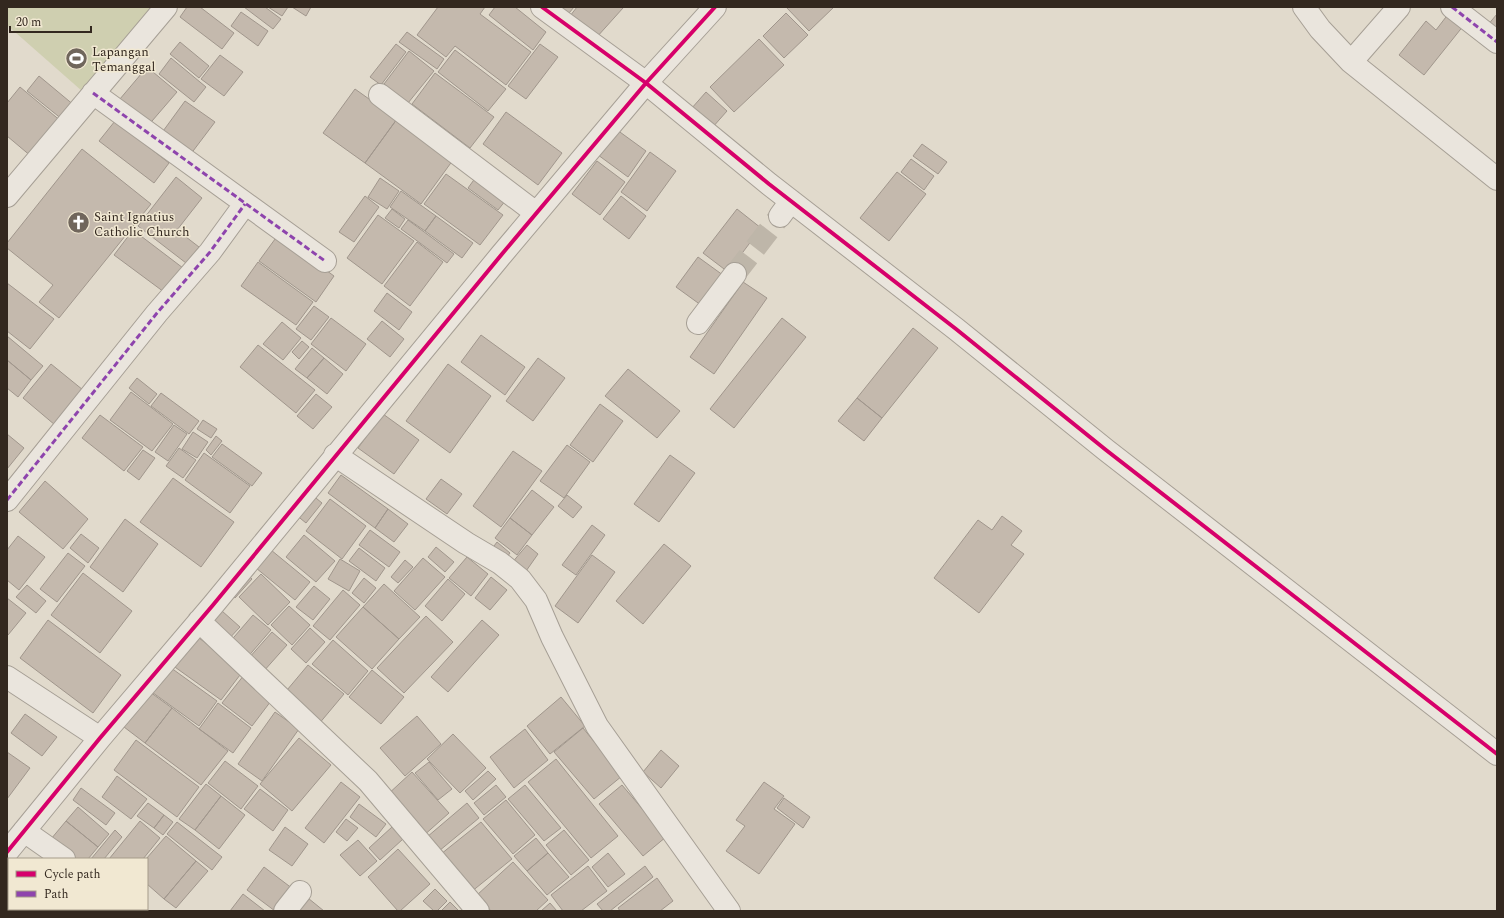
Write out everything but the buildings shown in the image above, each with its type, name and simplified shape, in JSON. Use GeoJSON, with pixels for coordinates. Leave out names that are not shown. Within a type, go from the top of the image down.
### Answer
{"type":"FeatureCollection","features":[{"type":"Feature","properties":{"kind":"street"},"geometry":{"type":"LineString","coordinates":[[7,196],[166,7]]}},
{"type":"Feature","properties":{"kind":"street"},"geometry":{"type":"LineString","coordinates":[[542,7],[646,83],[785,209],[956,329],[1106,450],[1497,754]]}},
{"type":"Feature","properties":{"kind":"street"},"geometry":{"type":"LineString","coordinates":[[7,852],[536,213],[646,83],[715,7]]}},
{"type":"Feature","properties":{"kind":"street"},"geometry":{"type":"LineString","coordinates":[[1304,7],[1320,29],[1351,62],[1497,179]]}},
{"type":"Feature","properties":{"kind":"street"},"geometry":{"type":"LineString","coordinates":[[1351,62],[1399,7]]}},
{"type":"Feature","properties":{"kind":"street"},"geometry":{"type":"LineString","coordinates":[[1452,7],[1497,42]]}},
{"type":"Feature","properties":{"kind":"street"},"geometry":{"type":"LineString","coordinates":[[93,93],[324,261]]}},
{"type":"Feature","properties":{"kind":"street"},"geometry":{"type":"LineString","coordinates":[[380,94],[536,213]]}},
{"type":"Feature","properties":{"kind":"street"},"geometry":{"type":"LineString","coordinates":[[7,500],[157,313],[210,252],[245,204]]}},
{"type":"Feature","properties":{"kind":"street"},"geometry":{"type":"LineString","coordinates":[[698,323],[735,274]]}},
{"type":"Feature","properties":{"kind":"street"},"geometry":{"type":"LineString","coordinates":[[335,455],[466,543],[500,563],[520,579],[536,600],[552,637],[597,726],[729,911]]}},
{"type":"Feature","properties":{"kind":"street"},"geometry":{"type":"LineString","coordinates":[[199,621],[368,781],[478,911]]}},
{"type":"Feature","properties":{"kind":"street"},"geometry":{"type":"LineString","coordinates":[[7,677],[100,738]]}},
{"type":"Feature","properties":{"kind":"street"},"geometry":{"type":"LineString","coordinates":[[24,831],[63,858]]}},
{"type":"Feature","properties":{"kind":"street"},"geometry":{"type":"LineString","coordinates":[[285,911],[300,892]]}},
{"type":"Feature","properties":{"kind":"green space","name":"Lapangan Temanggal"},"geometry":{"type":"Polygon","coordinates":[[[7,7],[152,7],[82,91],[7,25],[7,7]]]}},
{"type":"Feature","properties":{"kind":"tunnel"},"geometry":{"type":"LineString","coordinates":[[735,274],[780,216]]}},
{"type":"Feature","properties":{"kind":"marked path"},"geometry":{"type":"LineString","coordinates":[[1452,7],[1497,42]]}},
{"type":"Feature","properties":{"kind":"marked path"},"geometry":{"type":"LineString","coordinates":[[93,93],[325,261]]}},
{"type":"Feature","properties":{"kind":"marked path"},"geometry":{"type":"LineString","coordinates":[[7,500],[157,313],[210,252],[245,204]]}},
{"type":"Feature","properties":{"kind":"cycle path"},"geometry":{"type":"LineString","coordinates":[[542,7],[646,83],[769,184],[956,329],[1106,450],[1497,754]]}},
{"type":"Feature","properties":{"kind":"cycle path"},"geometry":{"type":"LineString","coordinates":[[7,852],[502,254],[646,83],[715,7]]}},
{"type":"Feature","properties":{"kind":"place","name":"Lapangan Temanggal"},"geometry":{"type":"Point","coordinates":[77,58]}},
{"type":"Feature","properties":{"kind":"place","name":"Saint Ignatius Catholic Church"},"geometry":{"type":"Point","coordinates":[79,223]}}]}
